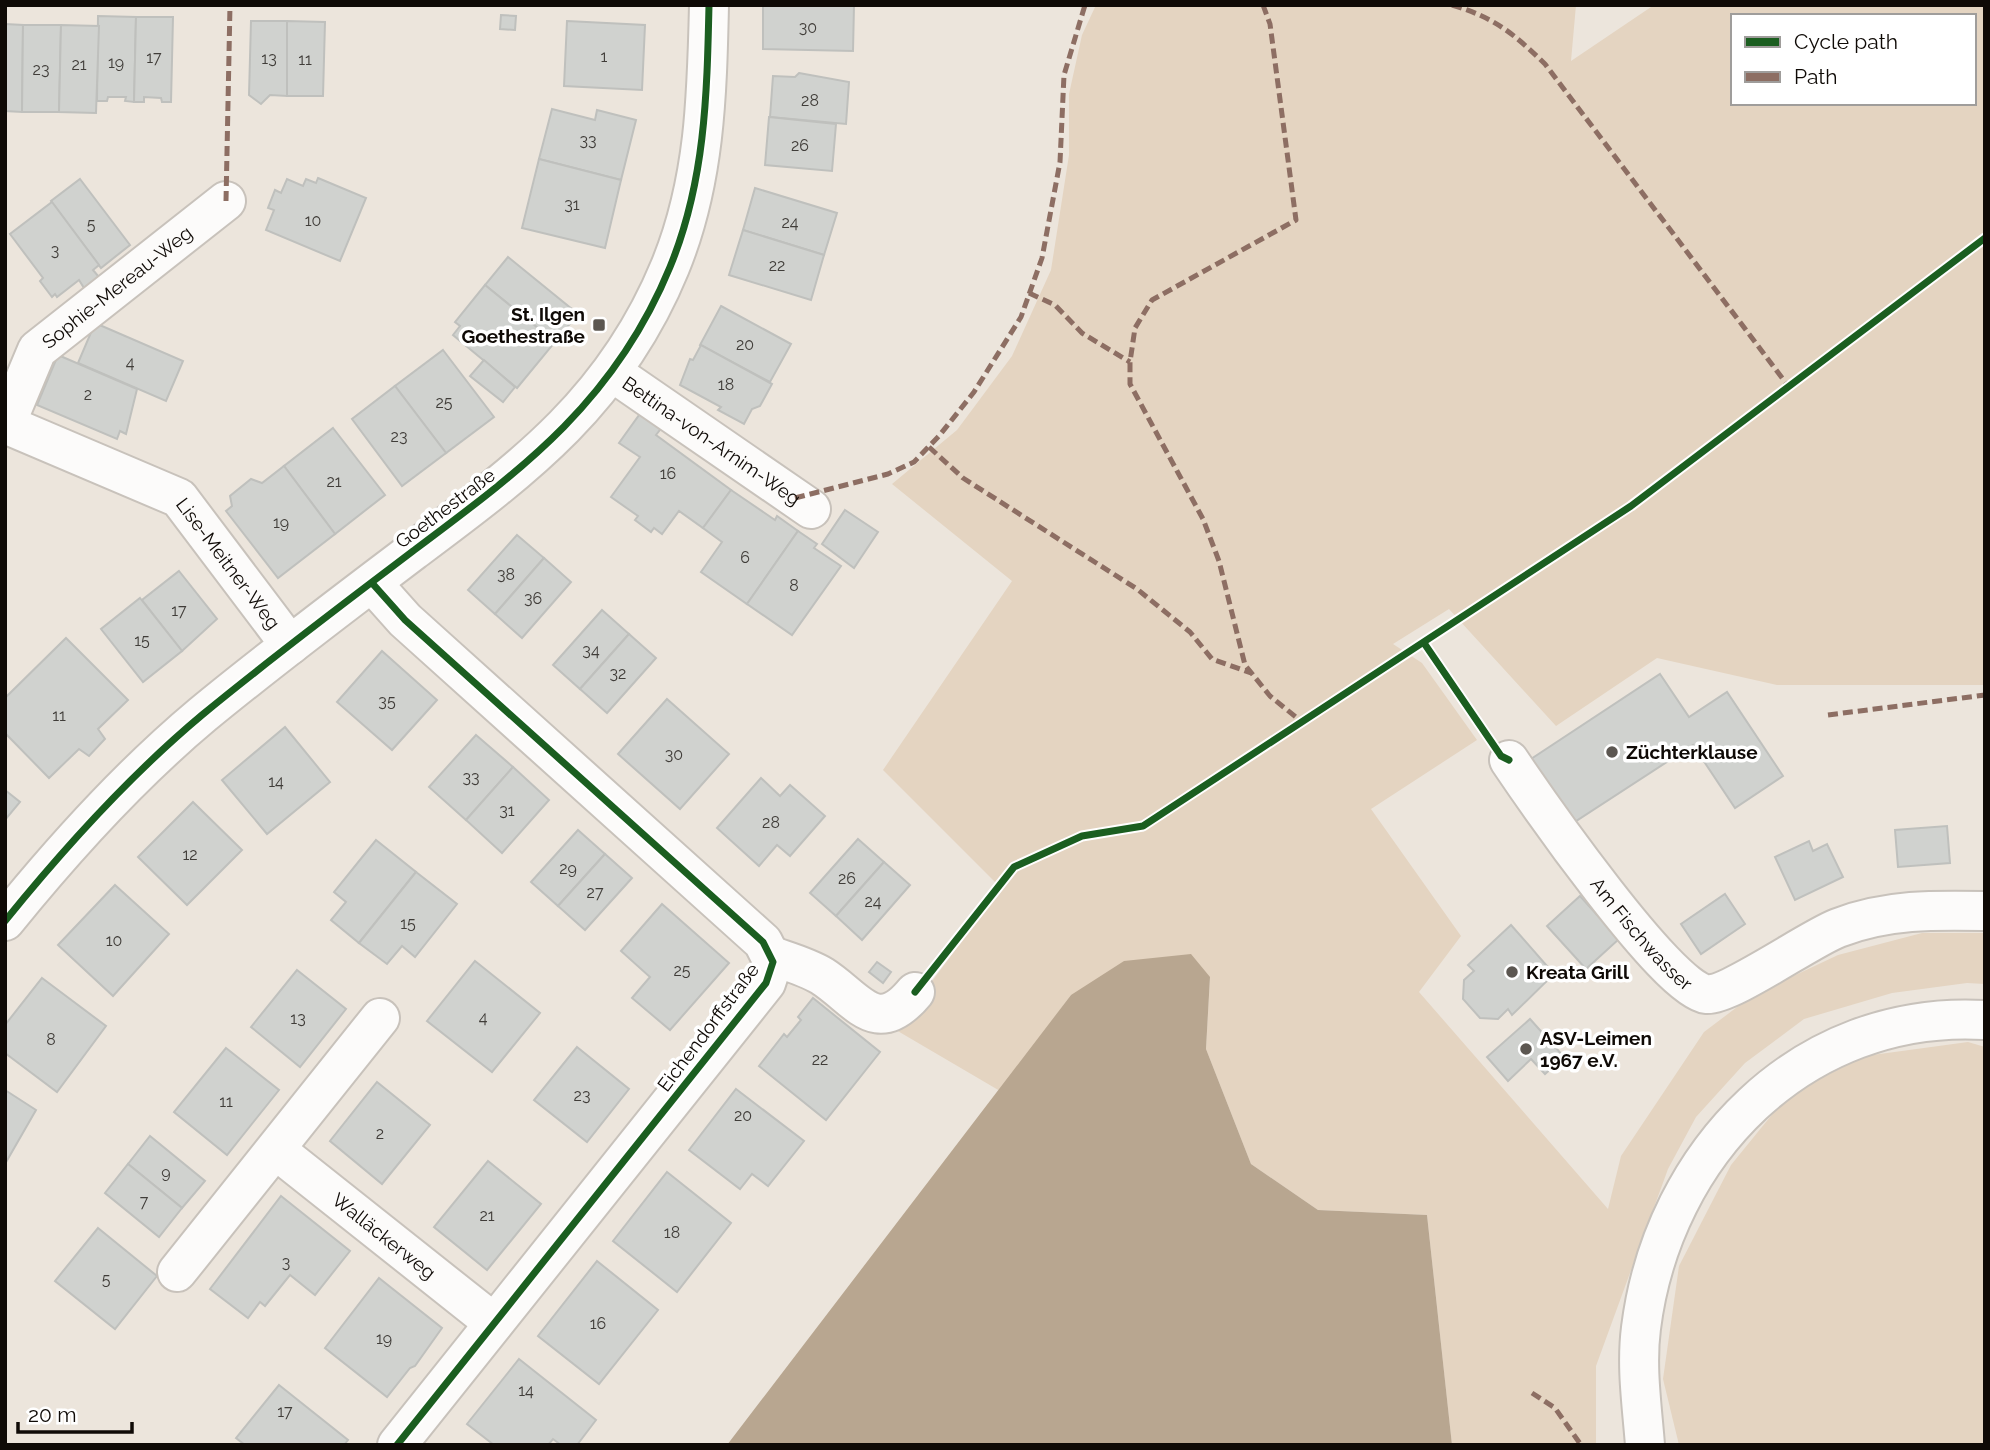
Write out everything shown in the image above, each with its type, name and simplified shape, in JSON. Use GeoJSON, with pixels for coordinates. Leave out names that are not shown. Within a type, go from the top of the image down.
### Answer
{"type":"FeatureCollection","features":[{"type":"Feature","properties":{"kind":"street","name":"Goethestraße"},"geometry":{"type":"LineString","coordinates":[[5,921],[89,824],[148,764],[290,645],[516,474],[570,424],[612,372],[636,335],[664,280],[693,197],[706,124],[709,5]]}},
{"type":"Feature","properties":{"kind":"street","name":"Sophie-Mereau-Weg"},"geometry":{"type":"LineString","coordinates":[[5,424],[37,350],[226,201]]}},
{"type":"Feature","properties":{"kind":"street","name":"Bettina-von-Arnim-Weg"},"geometry":{"type":"LineString","coordinates":[[612,372],[811,509]]}},
{"type":"Feature","properties":{"kind":"street","name":"Lise-Meitner-Weg"},"geometry":{"type":"LineString","coordinates":[[5,424],[178,498],[290,645]]}},
{"type":"Feature","properties":{"kind":"street","name":"Eichendorffstraße"},"geometry":{"type":"LineString","coordinates":[[372,583],[405,620],[764,942],[772,956],[771,973],[766,983],[397,1445]]}},
{"type":"Feature","properties":{"kind":"street","name":"Am Fischwasser"},"geometry":{"type":"LineString","coordinates":[[1509,761],[1598,885],[1679,976],[1700,992],[1727,991],[1788,952],[1859,921],[1906,912],[1985,911]]}},
{"type":"Feature","properties":{"kind":"street","name":"Eichendorffstraße"},"geometry":{"type":"LineString","coordinates":[[772,956],[823,977],[864,1010],[876,1014],[889,1014],[900,1008],[915,992]]}},
{"type":"Feature","properties":{"kind":"street"},"geometry":{"type":"LineString","coordinates":[[177,1272],[380,1018]]}},
{"type":"Feature","properties":{"kind":"street"},"geometry":{"type":"LineString","coordinates":[[1646,1445],[1639,1365],[1647,1291],[1662,1243],[1682,1196],[1703,1161],[1748,1107],[1771,1087],[1823,1053],[1866,1035],[1910,1023],[1985,1020]]}},
{"type":"Feature","properties":{"kind":"street","name":"Walläckerweg"},"geometry":{"type":"LineString","coordinates":[[276,1150],[494,1324]]}},
{"type":"Feature","properties":{"kind":"street"},"geometry":{"type":"LineString","coordinates":[[1639,1365],[1664,1445]]}},
{"type":"Feature","properties":{"kind":"shaded area"},"geometry":{"type":"Polygon","coordinates":[[[1096,5],[1576,5],[1571,61],[1654,5],[1985,5],[1985,685],[1777,685],[1657,658],[1556,726],[1449,609],[1393,644],[1422,663],[1477,740],[1371,809],[1461,936],[1419,992],[1608,1209],[1621,1156],[1704,1032],[1753,995],[1838,955],[1922,933],[1985,933],[1985,984],[1967,983],[1892,993],[1804,1019],[1745,1063],[1696,1117],[1668,1169],[1596,1366],[1596,1445],[1452,1445],[1427,1215],[1318,1210],[1251,1164],[1206,1049],[1210,978],[1071,995],[1000,1091],[896,1030],[1001,888],[883,770],[1012,581],[892,484],[957,430],[1012,356],[1051,270],[1069,155],[1069,94],[1082,35],[1096,5]]]}},
{"type":"Feature","properties":{"kind":"shaded area"},"geometry":{"type":"Polygon","coordinates":[[[1191,954],[1210,977],[1206,1049],[1251,1164],[1318,1210],[1427,1215],[1452,1445],[727,1445],[1071,995],[1124,961],[1191,954]]]}},
{"type":"Feature","properties":{"kind":"shaded area"},"geometry":{"type":"Polygon","coordinates":[[[1968,1042],[1985,1047],[1985,1445],[1679,1445],[1663,1379],[1679,1266],[1731,1165],[1788,1095],[1865,1056],[1968,1042]]]}},
{"type":"Feature","properties":{"kind":"building"},"geometry":{"type":"Polygon","coordinates":[[[763,5],[854,5],[853,51],[763,49],[763,5]]]}},
{"type":"Feature","properties":{"kind":"building"},"geometry":{"type":"Polygon","coordinates":[[[501,15],[516,16],[515,30],[500,29],[501,15]]]}},
{"type":"Feature","properties":{"kind":"building"},"geometry":{"type":"Polygon","coordinates":[[[98,16],[136,17],[134,102],[125,101],[126,97],[108,97],[107,101],[97,101],[98,16]]]}},
{"type":"Feature","properties":{"kind":"building"},"geometry":{"type":"Polygon","coordinates":[[[136,17],[173,17],[171,102],[162,102],[161,98],[144,97],[144,102],[134,102],[136,17]]]}},
{"type":"Feature","properties":{"kind":"building"},"geometry":{"type":"Polygon","coordinates":[[[251,21],[287,21],[287,96],[270,95],[261,104],[249,95],[251,21]]]}},
{"type":"Feature","properties":{"kind":"building"},"geometry":{"type":"Polygon","coordinates":[[[287,21],[325,22],[323,96],[287,96],[287,21]]]}},
{"type":"Feature","properties":{"kind":"building"},"geometry":{"type":"Polygon","coordinates":[[[567,21],[645,25],[642,90],[564,86],[567,21]]]}},
{"type":"Feature","properties":{"kind":"building"},"geometry":{"type":"Polygon","coordinates":[[[5,24],[23,25],[22,112],[5,111],[5,24]]]}},
{"type":"Feature","properties":{"kind":"building"},"geometry":{"type":"Polygon","coordinates":[[[23,25],[61,25],[59,112],[22,112],[23,25]]]}},
{"type":"Feature","properties":{"kind":"building"},"geometry":{"type":"Polygon","coordinates":[[[61,25],[99,26],[96,113],[59,112],[61,25]]]}},
{"type":"Feature","properties":{"kind":"building"},"geometry":{"type":"Polygon","coordinates":[[[799,73],[849,82],[846,124],[770,117],[773,76],[795,77],[799,73]]]}},
{"type":"Feature","properties":{"kind":"building"},"geometry":{"type":"Polygon","coordinates":[[[552,109],[595,120],[597,110],[636,120],[621,180],[539,159],[552,109]]]}},
{"type":"Feature","properties":{"kind":"building"},"geometry":{"type":"Polygon","coordinates":[[[769,117],[836,124],[832,171],[765,165],[769,117]]]}},
{"type":"Feature","properties":{"kind":"building"},"geometry":{"type":"Polygon","coordinates":[[[539,159],[621,180],[605,248],[522,228],[539,159]]]}},
{"type":"Feature","properties":{"kind":"building"},"geometry":{"type":"Polygon","coordinates":[[[318,178],[366,198],[340,261],[266,230],[274,210],[268,208],[275,190],[281,193],[287,179],[303,186],[306,179],[316,183],[318,178]]]}},
{"type":"Feature","properties":{"kind":"building"},"geometry":{"type":"Polygon","coordinates":[[[80,179],[130,245],[101,268],[51,201],[80,179]]]}},
{"type":"Feature","properties":{"kind":"building"},"geometry":{"type":"Polygon","coordinates":[[[755,188],[837,213],[824,255],[743,230],[755,188]]]}},
{"type":"Feature","properties":{"kind":"building"},"geometry":{"type":"Polygon","coordinates":[[[52,202],[99,265],[93,270],[99,277],[84,288],[79,280],[57,297],[55,294],[52,297],[40,281],[43,278],[10,234],[52,202]]]}},
{"type":"Feature","properties":{"kind":"building"},"geometry":{"type":"Polygon","coordinates":[[[743,230],[824,255],[811,300],[729,275],[743,230]]]}},
{"type":"Feature","properties":{"kind":"building"},"geometry":{"type":"Polygon","coordinates":[[[508,257],[578,314],[555,342],[485,285],[508,257]]]}},
{"type":"Feature","properties":{"kind":"building"},"geometry":{"type":"Polygon","coordinates":[[[485,285],[555,342],[517,388],[453,335],[460,326],[455,322],[485,285]]]}},
{"type":"Feature","properties":{"kind":"building"},"geometry":{"type":"Polygon","coordinates":[[[721,306],[791,344],[770,382],[700,345],[721,306]]]}},
{"type":"Feature","properties":{"kind":"building"},"geometry":{"type":"Polygon","coordinates":[[[95,323],[183,361],[166,401],[78,363],[95,323]]]}},
{"type":"Feature","properties":{"kind":"building"},"geometry":{"type":"Polygon","coordinates":[[[701,345],[772,384],[760,406],[752,409],[744,424],[718,410],[721,407],[680,385],[690,359],[693,360],[701,345]]]}},
{"type":"Feature","properties":{"kind":"building"},"geometry":{"type":"Polygon","coordinates":[[[443,350],[494,417],[446,453],[395,386],[443,350]]]}},
{"type":"Feature","properties":{"kind":"building"},"geometry":{"type":"Polygon","coordinates":[[[58,355],[137,389],[126,434],[120,431],[117,439],[37,405],[58,355]]]}},
{"type":"Feature","properties":{"kind":"building"},"geometry":{"type":"Polygon","coordinates":[[[484,360],[515,387],[503,402],[470,376],[484,360]]]}},
{"type":"Feature","properties":{"kind":"building"},"geometry":{"type":"Polygon","coordinates":[[[395,386],[446,453],[402,486],[352,419],[395,386]]]}},
{"type":"Feature","properties":{"kind":"building"},"geometry":{"type":"Polygon","coordinates":[[[642,411],[663,426],[656,435],[731,490],[703,528],[679,511],[662,534],[654,528],[651,532],[635,520],[638,516],[611,497],[640,457],[619,443],[642,411]]]}},
{"type":"Feature","properties":{"kind":"building"},"geometry":{"type":"Polygon","coordinates":[[[333,428],[385,495],[335,534],[284,466],[333,428]]]}},
{"type":"Feature","properties":{"kind":"building"},"geometry":{"type":"Polygon","coordinates":[[[284,466],[335,534],[278,578],[226,511],[232,506],[230,496],[251,479],[262,483],[284,466]]]}},
{"type":"Feature","properties":{"kind":"building"},"geometry":{"type":"Polygon","coordinates":[[[731,490],[775,520],[777,516],[798,531],[747,604],[701,572],[722,542],[703,528],[731,490]]]}},
{"type":"Feature","properties":{"kind":"building"},"geometry":{"type":"Polygon","coordinates":[[[845,510],[878,532],[854,568],[822,544],[845,510]]]}},
{"type":"Feature","properties":{"kind":"building"},"geometry":{"type":"Polygon","coordinates":[[[798,531],[817,544],[814,548],[841,566],[792,635],[747,604],[798,531]]]}},
{"type":"Feature","properties":{"kind":"building"},"geometry":{"type":"Polygon","coordinates":[[[517,535],[544,558],[495,614],[468,590],[517,535]]]}},
{"type":"Feature","properties":{"kind":"building"},"geometry":{"type":"Polygon","coordinates":[[[544,558],[571,582],[522,638],[495,614],[544,558]]]}},
{"type":"Feature","properties":{"kind":"building"},"geometry":{"type":"Polygon","coordinates":[[[179,571],[217,619],[182,651],[142,600],[179,571]]]}},
{"type":"Feature","properties":{"kind":"building"},"geometry":{"type":"Polygon","coordinates":[[[140,598],[182,651],[143,682],[101,629],[140,598]]]}},
{"type":"Feature","properties":{"kind":"building"},"geometry":{"type":"Polygon","coordinates":[[[602,610],[629,634],[580,689],[553,665],[602,610]]]}},
{"type":"Feature","properties":{"kind":"building"},"geometry":{"type":"Polygon","coordinates":[[[629,634],[656,658],[607,713],[580,689],[629,634]]]}},
{"type":"Feature","properties":{"kind":"building"},"geometry":{"type":"Polygon","coordinates":[[[66,638],[128,700],[98,729],[105,739],[89,756],[79,749],[49,778],[5,733],[5,698],[66,638]]]}},
{"type":"Feature","properties":{"kind":"building"},"geometry":{"type":"Polygon","coordinates":[[[382,651],[437,700],[392,750],[337,702],[382,651]]]}},
{"type":"Feature","properties":{"kind":"building","name":"Züchterklause"},"geometry":{"type":"Polygon","coordinates":[[[1660,674],[1689,717],[1727,692],[1783,776],[1735,808],[1693,745],[1573,823],[1531,759],[1660,674]]]}},
{"type":"Feature","properties":{"kind":"building"},"geometry":{"type":"Polygon","coordinates":[[[667,699],[729,754],[680,809],[618,754],[667,699]]]}},
{"type":"Feature","properties":{"kind":"building"},"geometry":{"type":"Polygon","coordinates":[[[285,727],[330,782],[267,834],[222,780],[285,727]]]}},
{"type":"Feature","properties":{"kind":"building"},"geometry":{"type":"Polygon","coordinates":[[[476,735],[513,767],[466,820],[429,787],[476,735]]]}},
{"type":"Feature","properties":{"kind":"building"},"geometry":{"type":"Polygon","coordinates":[[[513,767],[549,800],[502,853],[466,820],[513,767]]]}},
{"type":"Feature","properties":{"kind":"building"},"geometry":{"type":"Polygon","coordinates":[[[761,778],[780,796],[790,785],[825,816],[790,856],[777,845],[759,866],[717,828],[761,778]]]}},
{"type":"Feature","properties":{"kind":"building"},"geometry":{"type":"Polygon","coordinates":[[[5,790],[20,802],[5,820],[5,790]]]}},
{"type":"Feature","properties":{"kind":"building"},"geometry":{"type":"Polygon","coordinates":[[[193,802],[242,850],[187,905],[138,857],[193,802]]]}},
{"type":"Feature","properties":{"kind":"building"},"geometry":{"type":"Polygon","coordinates":[[[1947,826],[1950,863],[1898,867],[1895,830],[1947,826]]]}},
{"type":"Feature","properties":{"kind":"building"},"geometry":{"type":"Polygon","coordinates":[[[578,830],[605,854],[558,906],[531,882],[578,830]]]}},
{"type":"Feature","properties":{"kind":"building"},"geometry":{"type":"Polygon","coordinates":[[[858,839],[884,862],[836,916],[810,893],[858,839]]]}},
{"type":"Feature","properties":{"kind":"building"},"geometry":{"type":"Polygon","coordinates":[[[376,840],[416,872],[359,943],[331,920],[346,902],[334,892],[376,840]]]}},
{"type":"Feature","properties":{"kind":"building"},"geometry":{"type":"Polygon","coordinates":[[[1809,841],[1813,851],[1827,844],[1843,877],[1795,900],[1775,857],[1809,841]]]}},
{"type":"Feature","properties":{"kind":"building"},"geometry":{"type":"Polygon","coordinates":[[[605,854],[632,878],[585,930],[558,906],[605,854]]]}},
{"type":"Feature","properties":{"kind":"building"},"geometry":{"type":"Polygon","coordinates":[[[884,862],[910,885],[862,940],[836,916],[884,862]]]}},
{"type":"Feature","properties":{"kind":"building"},"geometry":{"type":"Polygon","coordinates":[[[416,872],[457,904],[415,957],[402,946],[387,964],[359,943],[416,872]]]}},
{"type":"Feature","properties":{"kind":"building"},"geometry":{"type":"Polygon","coordinates":[[[115,885],[169,934],[113,996],[58,945],[115,885]]]}},
{"type":"Feature","properties":{"kind":"building"},"geometry":{"type":"Polygon","coordinates":[[[1725,894],[1745,924],[1701,954],[1681,924],[1725,894]]]}},
{"type":"Feature","properties":{"kind":"building"},"geometry":{"type":"Polygon","coordinates":[[[1580,896],[1619,939],[1586,969],[1547,926],[1580,896]]]}},
{"type":"Feature","properties":{"kind":"building"},"geometry":{"type":"Polygon","coordinates":[[[662,904],[729,963],[670,1030],[632,998],[650,977],[621,951],[662,904]]]}},
{"type":"Feature","properties":{"kind":"building","name":"Kreata Grill"},"geometry":{"type":"Polygon","coordinates":[[[1511,925],[1554,974],[1512,1015],[1508,1009],[1498,1019],[1480,1018],[1463,999],[1464,980],[1474,971],[1468,965],[1511,925]]]}},
{"type":"Feature","properties":{"kind":"building"},"geometry":{"type":"Polygon","coordinates":[[[475,961],[540,1013],[492,1072],[427,1021],[475,961]]]}},
{"type":"Feature","properties":{"kind":"building"},"geometry":{"type":"Polygon","coordinates":[[[877,962],[891,972],[883,983],[869,972],[877,962]]]}},
{"type":"Feature","properties":{"kind":"building"},"geometry":{"type":"Polygon","coordinates":[[[297,970],[346,1009],[300,1067],[251,1027],[297,970]]]}},
{"type":"Feature","properties":{"kind":"building"},"geometry":{"type":"Polygon","coordinates":[[[42,978],[106,1026],[57,1092],[5,1053],[5,1025],[42,978]]]}},
{"type":"Feature","properties":{"kind":"building"},"geometry":{"type":"Polygon","coordinates":[[[813,998],[880,1052],[826,1120],[759,1066],[784,1034],[787,1037],[801,1020],[798,1017],[813,998]]]}},
{"type":"Feature","properties":{"kind":"building","name":"ASV-Leimen 1967 e.V."},"geometry":{"type":"Polygon","coordinates":[[[1530,1019],[1564,1057],[1545,1074],[1531,1059],[1508,1081],[1487,1057],[1530,1019]]]}},
{"type":"Feature","properties":{"kind":"building"},"geometry":{"type":"Polygon","coordinates":[[[577,1047],[629,1089],[587,1142],[534,1100],[577,1047]]]}},
{"type":"Feature","properties":{"kind":"building"},"geometry":{"type":"Polygon","coordinates":[[[226,1048],[279,1090],[227,1155],[174,1112],[226,1048]]]}},
{"type":"Feature","properties":{"kind":"building"},"geometry":{"type":"Polygon","coordinates":[[[377,1082],[430,1125],[382,1184],[330,1141],[377,1082]]]}},
{"type":"Feature","properties":{"kind":"building"},"geometry":{"type":"Polygon","coordinates":[[[736,1089],[804,1141],[768,1186],[752,1174],[740,1189],[689,1150],[736,1089]]]}},
{"type":"Feature","properties":{"kind":"building"},"geometry":{"type":"Polygon","coordinates":[[[5,1090],[36,1110],[5,1164],[5,1090]]]}},
{"type":"Feature","properties":{"kind":"building"},"geometry":{"type":"Polygon","coordinates":[[[150,1136],[205,1181],[182,1208],[128,1164],[150,1136]]]}},
{"type":"Feature","properties":{"kind":"building"},"geometry":{"type":"Polygon","coordinates":[[[488,1161],[541,1204],[487,1270],[434,1227],[488,1161]]]}},
{"type":"Feature","properties":{"kind":"building"},"geometry":{"type":"Polygon","coordinates":[[[128,1164],[182,1208],[159,1237],[105,1193],[128,1164]]]}},
{"type":"Feature","properties":{"kind":"building"},"geometry":{"type":"Polygon","coordinates":[[[667,1172],[731,1223],[677,1292],[613,1241],[667,1172]]]}},
{"type":"Feature","properties":{"kind":"building"},"geometry":{"type":"Polygon","coordinates":[[[281,1196],[350,1251],[315,1295],[290,1275],[265,1306],[260,1302],[248,1318],[210,1289],[281,1196]]]}},
{"type":"Feature","properties":{"kind":"building"},"geometry":{"type":"Polygon","coordinates":[[[98,1228],[157,1276],[115,1329],[55,1281],[98,1228]]]}},
{"type":"Feature","properties":{"kind":"building"},"geometry":{"type":"Polygon","coordinates":[[[597,1261],[658,1310],[599,1384],[538,1336],[597,1261]]]}},
{"type":"Feature","properties":{"kind":"building"},"geometry":{"type":"Polygon","coordinates":[[[379,1278],[442,1328],[415,1366],[410,1368],[387,1397],[325,1348],[379,1278]]]}},
{"type":"Feature","properties":{"kind":"building"},"geometry":{"type":"Polygon","coordinates":[[[519,1359],[596,1420],[577,1445],[561,1445],[553,1439],[548,1445],[494,1445],[467,1424],[519,1359]]]}},
{"type":"Feature","properties":{"kind":"building"},"geometry":{"type":"Polygon","coordinates":[[[279,1385],[348,1440],[344,1445],[245,1445],[236,1438],[279,1385]]]}},
{"type":"Feature","properties":{"kind":"marked path"},"geometry":{"type":"LineString","coordinates":[[226,201],[230,5]]}},
{"type":"Feature","properties":{"kind":"marked path"},"geometry":{"type":"LineString","coordinates":[[795,498],[888,474],[914,462],[974,392],[1021,317],[1042,258],[1060,162],[1064,75],[1085,5]]}},
{"type":"Feature","properties":{"kind":"marked path"},"geometry":{"type":"LineString","coordinates":[[1263,5],[1270,24],[1296,220],[1152,300],[1135,328],[1130,384],[1203,519],[1219,561],[1245,665],[1270,696],[1302,722]]}},
{"type":"Feature","properties":{"kind":"marked path"},"geometry":{"type":"LineString","coordinates":[[1452,5],[1492,21],[1545,64],[1789,387]]}},
{"type":"Feature","properties":{"kind":"marked path"},"geometry":{"type":"LineString","coordinates":[[1029,293],[1055,305],[1082,333],[1130,362]]}},
{"type":"Feature","properties":{"kind":"marked path"},"geometry":{"type":"LineString","coordinates":[[929,447],[963,478],[1137,589],[1190,632],[1212,659],[1251,673]]}},
{"type":"Feature","properties":{"kind":"marked path"},"geometry":{"type":"LineString","coordinates":[[1828,715],[1985,695]]}},
{"type":"Feature","properties":{"kind":"marked path"},"geometry":{"type":"LineString","coordinates":[[1532,1393],[1555,1408],[1581,1445]]}},
{"type":"Feature","properties":{"kind":"cycle path"},"geometry":{"type":"LineString","coordinates":[[5,921],[99,813],[175,738],[280,652],[529,460],[594,394],[648,314],[682,235],[691,203],[702,138],[709,5]]}},
{"type":"Feature","properties":{"kind":"cycle path"},"geometry":{"type":"LineString","coordinates":[[915,992],[1014,867],[1082,836],[1143,826],[1631,506],[1985,238]]}},
{"type":"Feature","properties":{"kind":"cycle path"},"geometry":{"type":"LineString","coordinates":[[372,583],[405,620],[763,942],[773,962],[766,983],[397,1445]]}},
{"type":"Feature","properties":{"kind":"cycle path"},"geometry":{"type":"LineString","coordinates":[[1424,643],[1501,756],[1509,760]]}},
{"type":"Feature","properties":{"kind":"place","name":"St. Ilgen Goethestraße"},"geometry":{"type":"Point","coordinates":[599,325]}},
{"type":"Feature","properties":{"kind":"place","name":"Züchterklause"},"geometry":{"type":"Point","coordinates":[1612,752]}},
{"type":"Feature","properties":{"kind":"place","name":"Kreata Grill"},"geometry":{"type":"Point","coordinates":[1512,972]}},
{"type":"Feature","properties":{"kind":"place","name":"ASV-Leimen 1967 e.V."},"geometry":{"type":"Point","coordinates":[1526,1049]}}]}
